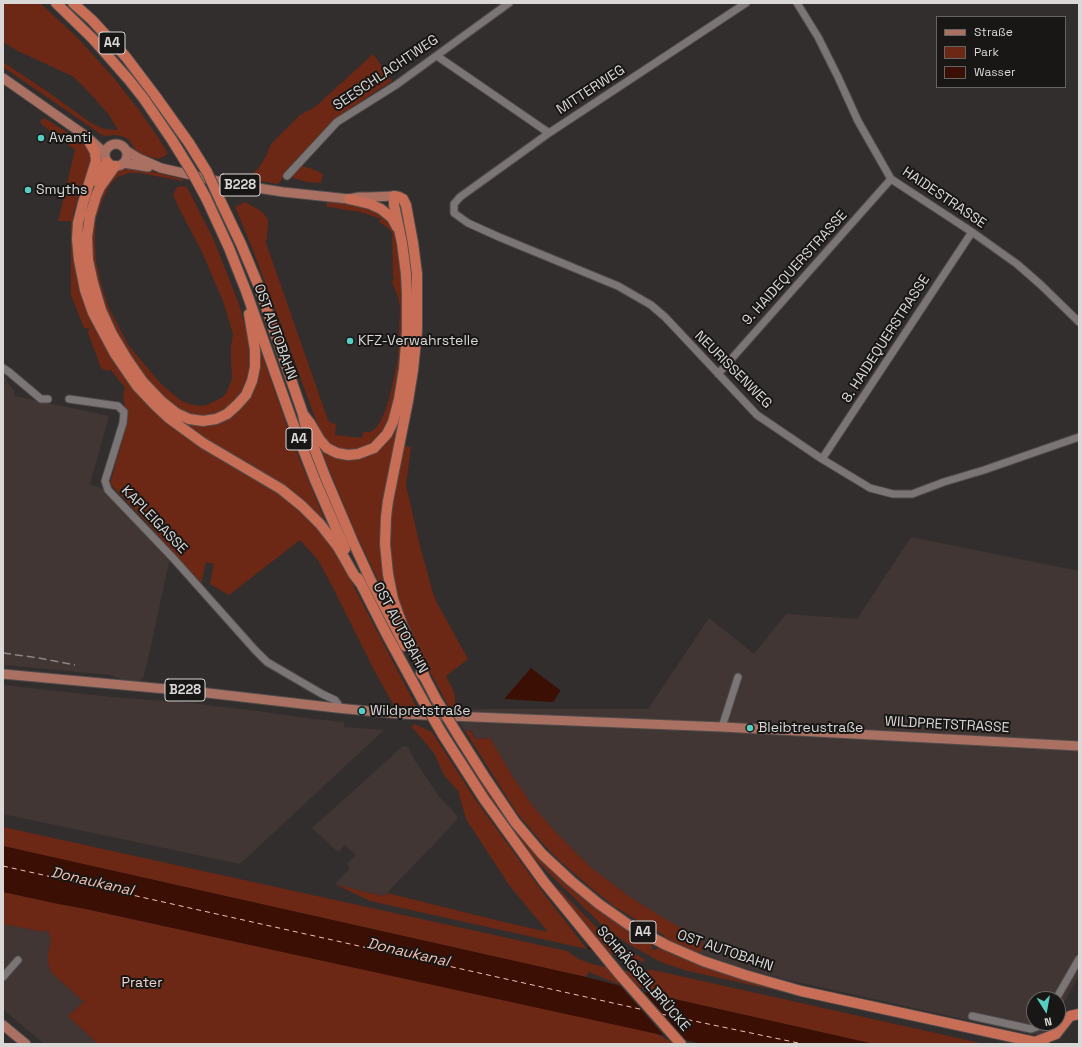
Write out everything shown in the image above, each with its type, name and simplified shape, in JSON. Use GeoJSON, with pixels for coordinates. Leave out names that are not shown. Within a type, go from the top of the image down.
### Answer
{"type":"FeatureCollection","features":[{"type":"Feature","properties":{"kind":"highway","name":"OST AUTOBAHN"},"geometry":{"type":"LineString","coordinates":[[56,3],[93,39],[129,80],[172,140],[193,174],[229,248],[315,480],[361,584],[387,635],[443,735],[484,799],[544,882],[584,932]]}},
{"type":"Feature","properties":{"kind":"highway","name":"OST AUTOBAHN"},"geometry":{"type":"LineString","coordinates":[[73,3],[92,20],[126,57],[189,143],[207,172],[241,244],[258,287],[303,414],[305,424],[325,476],[371,581],[416,667],[425,678],[458,735],[515,822],[542,854],[599,904],[629,925],[666,945],[703,961],[745,975],[801,990],[1040,1043]]}},
{"type":"Feature","properties":{"kind":"highway"},"geometry":{"type":"LineString","coordinates":[[86,136],[95,152],[96,161],[80,214],[78,251],[85,290],[93,313],[108,343],[124,369],[137,386],[170,419],[203,444],[281,489],[302,506],[320,524],[338,547],[361,584]]}},
{"type":"Feature","properties":{"kind":"highway"},"geometry":{"type":"LineString","coordinates":[[87,191],[93,180],[113,161]]}},
{"type":"Feature","properties":{"kind":"highway"},"geometry":{"type":"LineString","coordinates":[[113,161],[96,196],[90,216],[87,237],[88,260],[93,283],[112,334],[127,359],[143,382],[161,401],[176,413],[189,419],[203,421],[216,419],[228,414],[246,395],[252,381],[255,367],[250,319],[245,303],[246,291]]}},
{"type":"Feature","properties":{"kind":"highway"},"geometry":{"type":"LineString","coordinates":[[303,414],[310,423],[316,435],[323,443],[332,450],[342,454],[353,455],[369,450],[379,444],[387,434],[393,422],[399,399],[406,353],[408,315],[404,258],[394,205],[394,196],[403,199],[406,205],[414,243],[417,274],[418,315],[416,353],[388,501],[385,550],[393,599],[402,627],[425,678]]}},
{"type":"Feature","properties":{"kind":"highway"},"geometry":{"type":"LineString","coordinates":[[349,199],[370,204],[381,209],[392,218],[400,231]]}},
{"type":"Feature","properties":{"kind":"highway","name":"SCHRÄGSEILBRÜCKE"},"geometry":{"type":"LineString","coordinates":[[584,932],[681,1044]]}},
{"type":"Feature","properties":{"kind":"highway"},"geometry":{"type":"LineString","coordinates":[[1040,1043],[1056,1034],[1070,1016],[1079,1014]]}},
{"type":"Feature","properties":{"kind":"main road"},"geometry":{"type":"LineString","coordinates":[[4,79],[86,136],[113,161]]}},
{"type":"Feature","properties":{"kind":"main road"},"geometry":{"type":"LineString","coordinates":[[86,136],[111,144],[115,143],[122,145],[127,151],[127,157],[113,161]]}},
{"type":"Feature","properties":{"kind":"main road"},"geometry":{"type":"LineString","coordinates":[[111,144],[107,148],[113,161]]}},
{"type":"Feature","properties":{"kind":"main road","name":"B228"},"geometry":{"type":"LineString","coordinates":[[127,151],[138,158],[173,172],[226,183],[283,192],[349,199],[359,197],[370,198],[394,196]]}},
{"type":"Feature","properties":{"kind":"main road","name":"B228"},"geometry":{"type":"LineString","coordinates":[[113,161],[161,168]]}},
{"type":"Feature","properties":{"kind":"main road","name":"B228"},"geometry":{"type":"LineString","coordinates":[[3,674],[193,691],[337,708]]}},
{"type":"Feature","properties":{"kind":"main road","name":"WILDPRETSTRASSE"},"geometry":{"type":"LineString","coordinates":[[337,708],[400,714],[722,727],[1079,746]]}},
{"type":"Feature","properties":{"kind":"main road"},"geometry":{"type":"LineString","coordinates":[[3,1025],[26,1044]]}},
{"type":"Feature","properties":{"kind":"street","name":"SEESCHLACHTWEG"},"geometry":{"type":"LineString","coordinates":[[287,176],[337,122],[396,85],[510,3]]}},
{"type":"Feature","properties":{"kind":"street","name":"MITTERWEG"},"geometry":{"type":"LineString","coordinates":[[454,204],[460,196],[549,133],[746,3]]}},
{"type":"Feature","properties":{"kind":"street","name":"HAIDESTRASSE"},"geometry":{"type":"LineString","coordinates":[[797,3],[818,37],[858,121],[891,179],[972,232],[1017,264],[1079,322]]}},
{"type":"Feature","properties":{"kind":"street"},"geometry":{"type":"LineString","coordinates":[[437,56],[549,133]]}},
{"type":"Feature","properties":{"kind":"street","name":"9. HAIDEQUERSTRASSE"},"geometry":{"type":"LineString","coordinates":[[718,374],[891,179]]}},
{"type":"Feature","properties":{"kind":"street","name":"NEURISSENWEG"},"geometry":{"type":"LineString","coordinates":[[454,204],[454,213],[468,223],[618,286],[651,306],[664,317],[757,415],[822,459],[870,488],[893,494],[912,494],[1079,436]]}},
{"type":"Feature","properties":{"kind":"street","name":"8. HAIDEQUERSTRASSE"},"geometry":{"type":"LineString","coordinates":[[822,459],[972,232]]}},
{"type":"Feature","properties":{"kind":"street"},"geometry":{"type":"LineString","coordinates":[[3,368],[41,399],[48,399]]}},
{"type":"Feature","properties":{"kind":"street","name":"KAPLEIGASSE"},"geometry":{"type":"LineString","coordinates":[[69,399],[118,406],[124,412],[124,423],[105,480],[108,490],[173,558],[254,650],[268,662],[335,700],[338,704],[337,708]]}},
{"type":"Feature","properties":{"kind":"street"},"geometry":{"type":"LineString","coordinates":[[722,727],[738,677]]}},
{"type":"Feature","properties":{"kind":"street"},"geometry":{"type":"LineString","coordinates":[[1061,991],[1079,959]]}},
{"type":"Feature","properties":{"kind":"street"},"geometry":{"type":"LineString","coordinates":[[3,977],[18,960]]}},
{"type":"Feature","properties":{"kind":"street"},"geometry":{"type":"LineString","coordinates":[[972,1016],[1026,1028]]}},
{"type":"Feature","properties":{"kind":"shaded area"},"geometry":{"type":"Polygon","coordinates":[[[3,370],[5,372],[8,384],[14,390],[15,396],[109,416],[90,484],[105,490],[171,560],[169,562],[149,655],[143,678],[141,678],[140,682],[124,680],[110,675],[3,665],[3,370]]]}},
{"type":"Feature","properties":{"kind":"shaded area"},"geometry":{"type":"Polygon","coordinates":[[[911,537],[1079,571],[1079,976],[1066,999],[1066,991],[1026,991],[1026,1031],[1050,1031],[1042,1035],[1031,1034],[788,980],[740,967],[700,953],[703,946],[699,938],[659,916],[630,897],[593,869],[579,856],[533,806],[513,777],[490,738],[476,739],[471,730],[465,731],[450,709],[648,709],[709,618],[754,654],[786,614],[857,619],[911,537]]]}},
{"type":"Feature","properties":{"kind":"shaded area"},"geometry":{"type":"Polygon","coordinates":[[[3,685],[112,697],[191,703],[344,722],[344,727],[384,730],[240,864],[3,814],[3,685]]]}},
{"type":"Feature","properties":{"kind":"shaded area"},"geometry":{"type":"Polygon","coordinates":[[[403,746],[408,747],[414,759],[440,798],[458,818],[385,896],[335,884],[350,868],[347,864],[356,855],[345,845],[338,852],[312,828],[403,746]]]}},
{"type":"Feature","properties":{"kind":"shaded area"},"geometry":{"type":"Polygon","coordinates":[[[3,924],[44,932],[48,930],[51,941],[48,954],[48,963],[51,972],[84,1002],[68,1016],[98,1044],[44,1044],[3,1009],[3,924]]]}},
{"type":"Feature","properties":{"kind":"green space"},"geometry":{"type":"Polygon","coordinates":[[[3,3],[40,3],[77,37],[113,77],[139,110],[168,154],[159,159],[145,156],[136,151],[126,138],[115,135],[102,135],[3,67],[3,62],[91,123],[104,129],[118,130],[109,115],[72,76],[18,51],[3,42],[3,3]]]}},
{"type":"Feature","properties":{"kind":"green space"},"geometry":{"type":"Polygon","coordinates":[[[373,54],[392,81],[345,112],[329,126],[298,161],[301,166],[313,169],[323,174],[321,183],[307,182],[285,175],[278,184],[247,179],[258,169],[271,144],[300,115],[315,107],[373,54]]]}},
{"type":"Feature","properties":{"kind":"green space"},"geometry":{"type":"Polygon","coordinates":[[[42,119],[46,119],[90,148],[91,164],[79,194],[73,215],[75,258],[152,406],[277,490],[324,532],[346,571],[416,706],[394,706],[318,560],[300,540],[229,595],[210,584],[214,564],[206,562],[201,584],[149,525],[110,484],[128,420],[123,397],[125,388],[111,370],[107,371],[101,368],[88,333],[89,328],[84,328],[71,295],[71,221],[58,221],[75,150],[40,123],[42,119]]]}},
{"type":"Feature","properties":{"kind":"green space"},"geometry":{"type":"Polygon","coordinates":[[[127,167],[134,167],[183,179],[183,181],[139,173],[129,173],[117,177],[110,185],[96,219],[95,239],[96,262],[109,308],[129,346],[161,384],[180,400],[189,404],[200,406],[207,405],[223,397],[232,379],[231,346],[233,334],[223,301],[202,252],[173,195],[177,187],[187,187],[214,240],[239,304],[250,347],[250,364],[240,395],[229,407],[218,413],[206,417],[193,416],[177,409],[158,394],[137,368],[121,344],[98,292],[89,240],[101,190],[115,172],[127,167]]]}},
{"type":"Feature","properties":{"kind":"green space"},"geometry":{"type":"Polygon","coordinates":[[[105,169],[109,171],[93,195],[86,220],[85,252],[87,272],[98,309],[122,356],[143,385],[164,407],[187,421],[208,423],[231,415],[242,405],[250,392],[258,367],[257,340],[291,438],[327,526],[296,497],[207,443],[181,424],[153,399],[120,358],[95,311],[86,284],[80,253],[80,232],[84,209],[95,183],[105,169]]]}},
{"type":"Feature","properties":{"kind":"green space"},"geometry":{"type":"Polygon","coordinates":[[[327,201],[360,204],[385,216],[396,230],[405,296],[401,364],[395,400],[387,425],[376,440],[363,448],[345,450],[338,448],[325,440],[320,431],[253,250],[235,207],[245,202],[261,211],[268,220],[266,243],[328,420],[331,423],[336,424],[335,435],[362,438],[363,432],[370,432],[375,429],[386,409],[398,358],[400,308],[398,297],[392,282],[394,279],[392,233],[388,228],[379,222],[381,219],[361,212],[327,207],[327,201]]]}},
{"type":"Feature","properties":{"kind":"green space"},"geometry":{"type":"Polygon","coordinates":[[[397,202],[402,203],[413,277],[411,365],[387,486],[391,607],[355,532],[321,449],[322,447],[352,457],[389,434],[407,365],[397,202]]]}},
{"type":"Feature","properties":{"kind":"green space"},"geometry":{"type":"Polygon","coordinates":[[[403,446],[411,447],[406,485],[420,546],[433,593],[468,659],[446,676],[454,692],[456,708],[450,709],[421,655],[398,603],[390,562],[390,507],[403,446]]]}},
{"type":"Feature","properties":{"kind":"green space"},"geometry":{"type":"Polygon","coordinates":[[[414,724],[432,732],[475,799],[547,898],[587,949],[370,901],[335,884],[385,896],[387,893],[548,932],[509,885],[466,819],[458,791],[444,775],[434,753],[412,727],[414,724]]]}},
{"type":"Feature","properties":{"kind":"green space"},"geometry":{"type":"Polygon","coordinates":[[[470,730],[476,739],[490,738],[513,777],[533,806],[579,856],[593,869],[630,897],[699,938],[703,944],[700,953],[664,938],[665,936],[615,907],[561,862],[544,845],[517,813],[465,731],[470,730]]]}},
{"type":"Feature","properties":{"kind":"green space"},"geometry":{"type":"Polygon","coordinates":[[[463,754],[493,799],[517,831],[653,943],[652,950],[657,949],[659,946],[673,953],[1009,1041],[1007,1042],[840,1004],[829,1003],[688,971],[663,963],[628,944],[605,928],[528,852],[486,793],[463,754]]]}},
{"type":"Feature","properties":{"kind":"green space"},"geometry":{"type":"Polygon","coordinates":[[[3,827],[567,951],[586,962],[604,967],[626,971],[653,970],[985,1044],[874,1044],[652,994],[650,989],[618,984],[589,972],[586,977],[3,846],[3,827]]]}},
{"type":"Feature","properties":{"kind":"green space"},"geometry":{"type":"Polygon","coordinates":[[[545,875],[595,926],[609,938],[644,959],[645,962],[611,954],[588,928],[587,929],[545,875]]]}},
{"type":"Feature","properties":{"kind":"green space","name":"Prater"},"geometry":{"type":"Polygon","coordinates":[[[3,892],[655,1033],[668,1040],[686,1044],[98,1044],[68,1016],[84,1002],[51,972],[48,963],[48,954],[51,941],[48,930],[44,932],[3,924],[3,892]]]}},
{"type":"Feature","properties":{"kind":"water"},"geometry":{"type":"Polygon","coordinates":[[[531,668],[560,690],[554,701],[504,699],[531,668]]]}},
{"type":"Feature","properties":{"kind":"water","name":"Donaukanal"},"geometry":{"type":"Polygon","coordinates":[[[3,846],[586,977],[652,994],[874,1044],[703,1044],[3,892],[3,846]]]}},
{"type":"Feature","properties":{"kind":"pier"},"geometry":{"type":"Polygon","coordinates":[[[618,983],[642,990],[688,1043],[666,1038],[618,983]]]}},
{"type":"Feature","properties":{"kind":"waterway"},"geometry":{"type":"LineString","coordinates":[[588,948],[594,949]]}},
{"type":"Feature","properties":{"kind":"ferry route"},"geometry":{"type":"LineString","coordinates":[[3,866],[644,1010]]}},
{"type":"Feature","properties":{"kind":"ferry route"},"geometry":{"type":"LineString","coordinates":[[661,1014],[803,1044]]}},
{"type":"Feature","properties":{"kind":"railway"},"geometry":{"type":"LineString","coordinates":[[3,653],[75,665]]}},
{"type":"Feature","properties":{"kind":"place","name":"Avanti"},"geometry":{"type":"Point","coordinates":[41,138]}},
{"type":"Feature","properties":{"kind":"place","name":"Smyths"},"geometry":{"type":"Point","coordinates":[28,190]}},
{"type":"Feature","properties":{"kind":"place","name":"KFZ-Verwahrstelle"},"geometry":{"type":"Point","coordinates":[350,341]}},
{"type":"Feature","properties":{"kind":"place","name":"Wildpretstraße"},"geometry":{"type":"Point","coordinates":[362,711]}},
{"type":"Feature","properties":{"kind":"place","name":"Bleibtreustraße"},"geometry":{"type":"Point","coordinates":[750,728]}}]}
